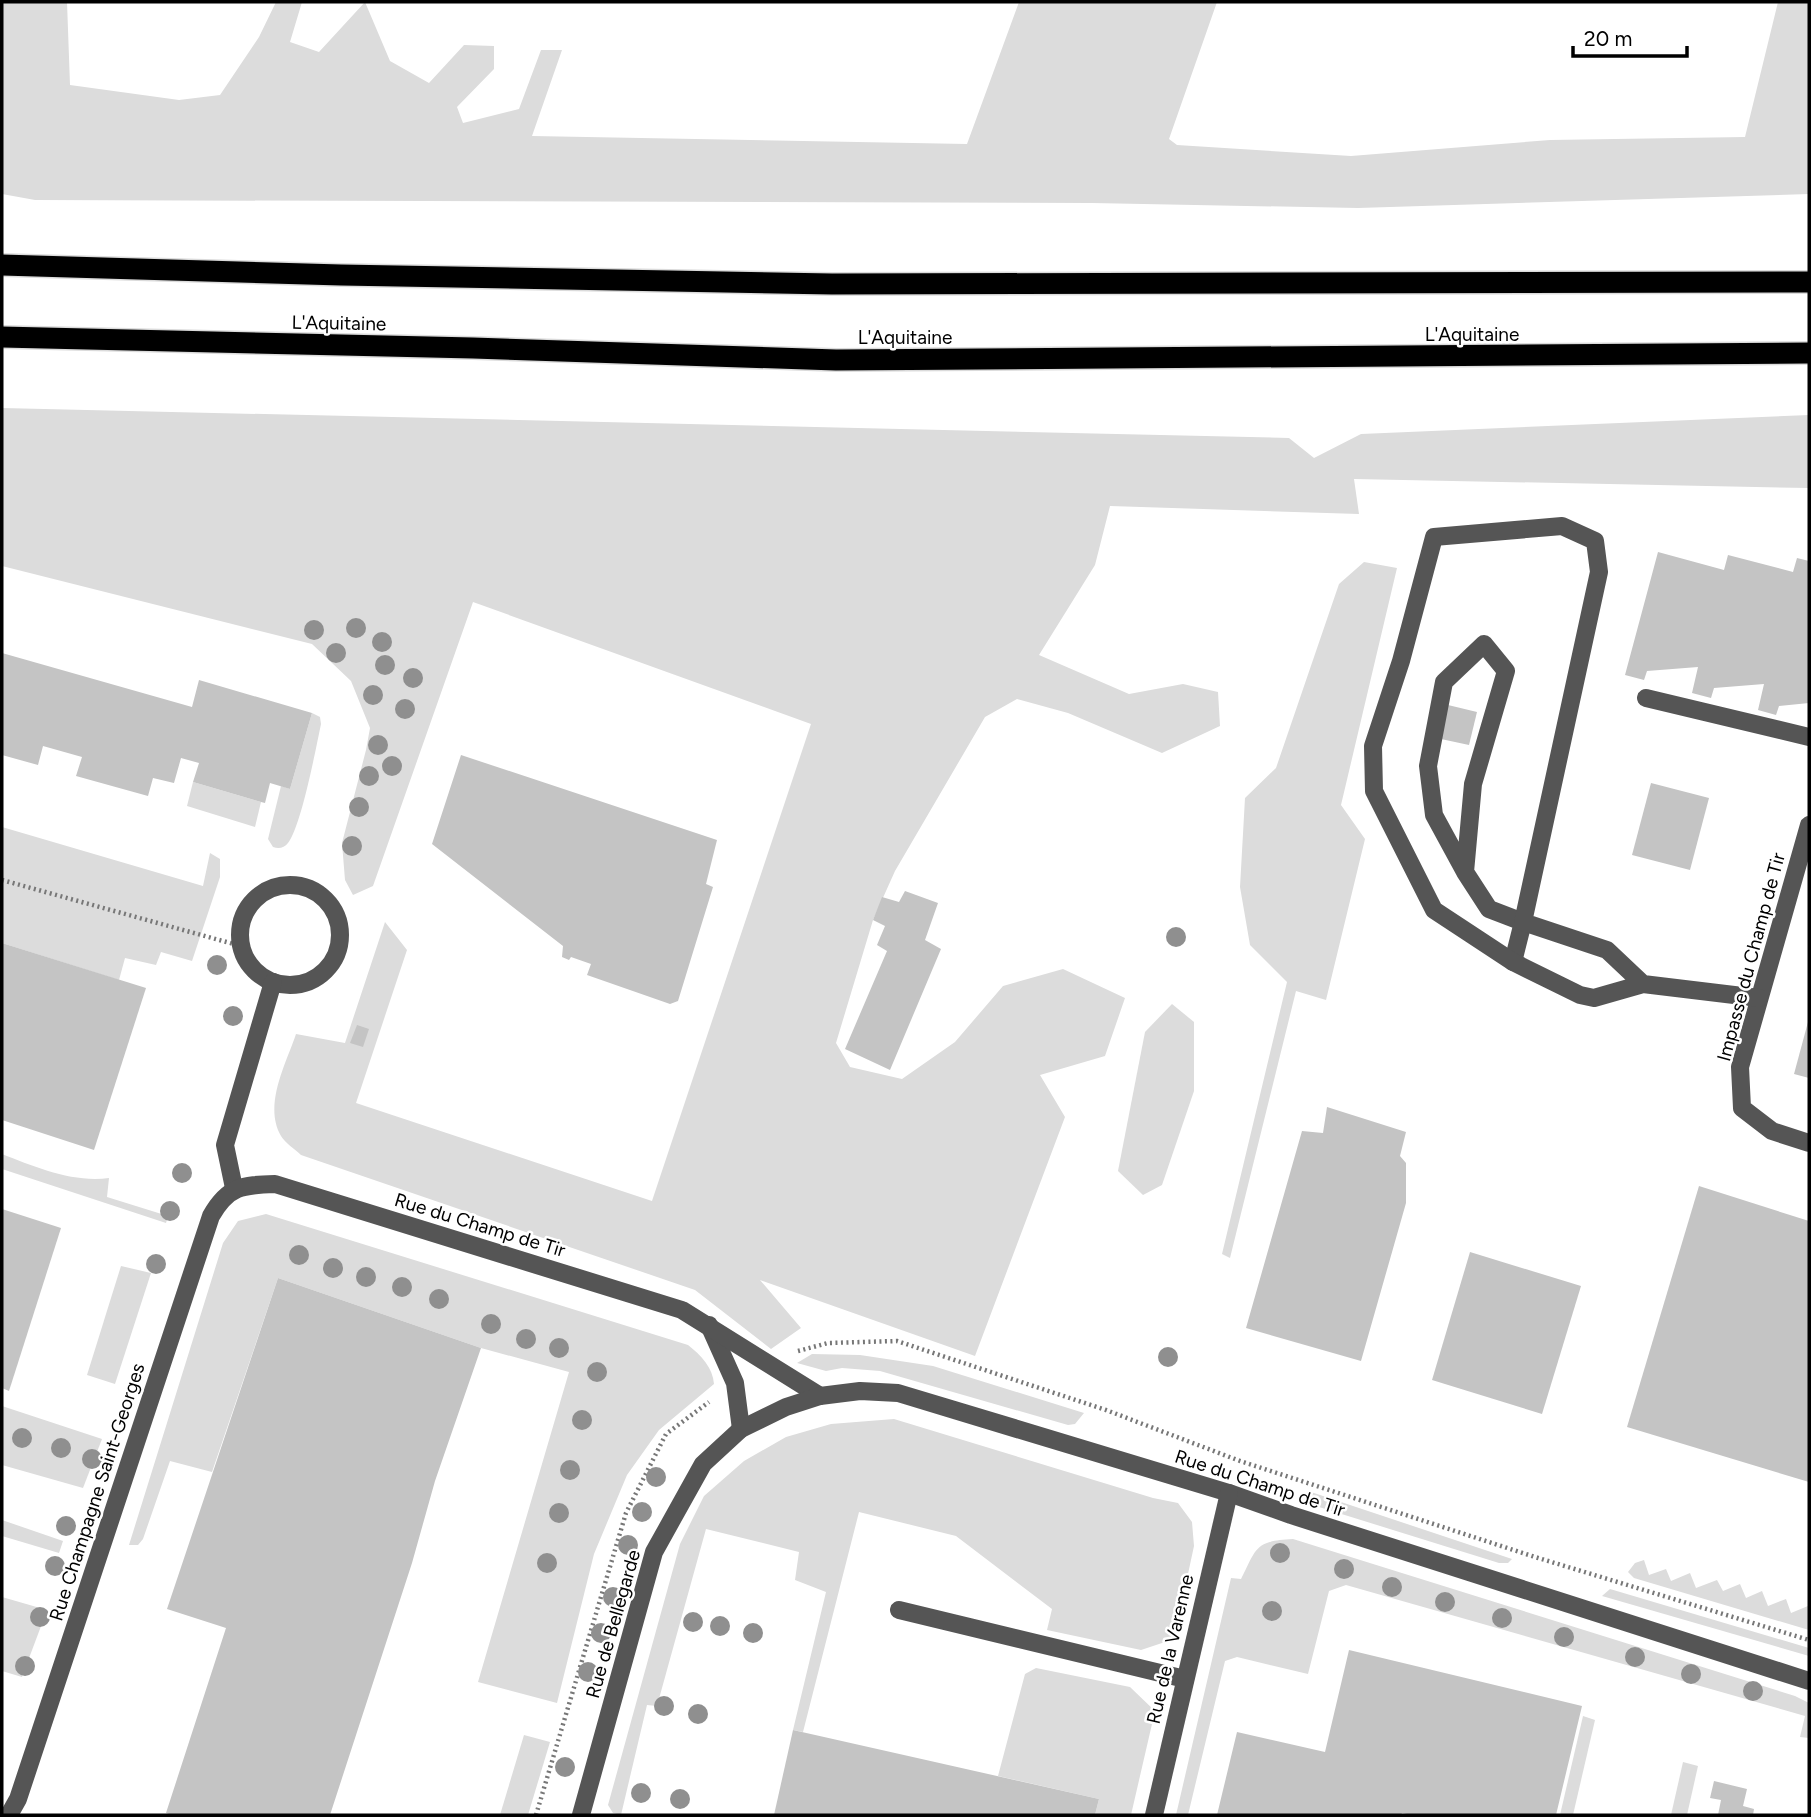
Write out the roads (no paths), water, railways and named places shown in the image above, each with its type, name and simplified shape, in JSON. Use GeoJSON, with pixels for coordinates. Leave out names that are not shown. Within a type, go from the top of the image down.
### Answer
{"type":"FeatureCollection","features":[{"type":"Feature","properties":{"kind":"highway"},"geometry":{"type":"LineString","coordinates":[[2,265],[832,285],[1809,282]]}},
{"type":"Feature","properties":{"kind":"highway","name":"L'Aquitaine"},"geometry":{"type":"LineString","coordinates":[[2,337],[487,348],[836,360],[1809,353]]}},
{"type":"Feature","properties":{"kind":"street"},"geometry":{"type":"LineString","coordinates":[[1513,962],[1599,572],[1595,541],[1562,526],[1434,537],[1401,661],[1373,746],[1374,791],[1434,910],[1513,962],[1580,995],[1594,998],[1643,984],[1759,999]]}},
{"type":"Feature","properties":{"kind":"street"},"geometry":{"type":"LineString","coordinates":[[1465,872],[1473,784],[1506,671],[1484,644],[1444,682],[1427,766],[1434,815],[1465,872],[1489,909],[1607,950],[1643,984]]}},
{"type":"Feature","properties":{"kind":"street"},"geometry":{"type":"LineString","coordinates":[[1646,698],[1809,737]]}},
{"type":"Feature","properties":{"kind":"street","name":"Impasse du Champ de Tir"},"geometry":{"type":"LineString","coordinates":[[1809,825],[1740,1067],[1742,1108],[1772,1131],[1809,1143]]}},
{"type":"Feature","properties":{"kind":"street"},"geometry":{"type":"LineString","coordinates":[[281,886],[302,887],[322,896],[332,907],[338,920],[340,936],[337,951],[329,965],[318,976],[304,983],[288,985],[273,982],[258,974],[247,961],[240,929],[245,913],[254,900],[268,890],[281,886]]}},
{"type":"Feature","properties":{"kind":"street"},"geometry":{"type":"LineString","coordinates":[[234,1188],[225,1145],[273,982]]}},
{"type":"Feature","properties":{"kind":"street","name":"Rue du Champ de Tir"},"geometry":{"type":"LineString","coordinates":[[234,1188],[275,1184],[681,1310],[820,1396],[860,1391],[898,1393],[1229,1493],[1809,1681]]}},
{"type":"Feature","properties":{"kind":"street","name":"Rue Champagne Saint-Georges"},"geometry":{"type":"LineString","coordinates":[[9,1815],[18,1799],[211,1216],[220,1201],[234,1188]]}},
{"type":"Feature","properties":{"kind":"street"},"geometry":{"type":"LineString","coordinates":[[709,1325],[735,1383],[741,1429]]}},
{"type":"Feature","properties":{"kind":"street","name":"Rue de Bellegarde"},"geometry":{"type":"LineString","coordinates":[[581,1815],[654,1552],[703,1464],[741,1429],[786,1407],[820,1396]]}},
{"type":"Feature","properties":{"kind":"street","name":"Rue de la Varenne"},"geometry":{"type":"LineString","coordinates":[[1154,1815],[1229,1493]]}},
{"type":"Feature","properties":{"kind":"street"},"geometry":{"type":"LineString","coordinates":[[900,1610],[1185,1679]]}}]}
